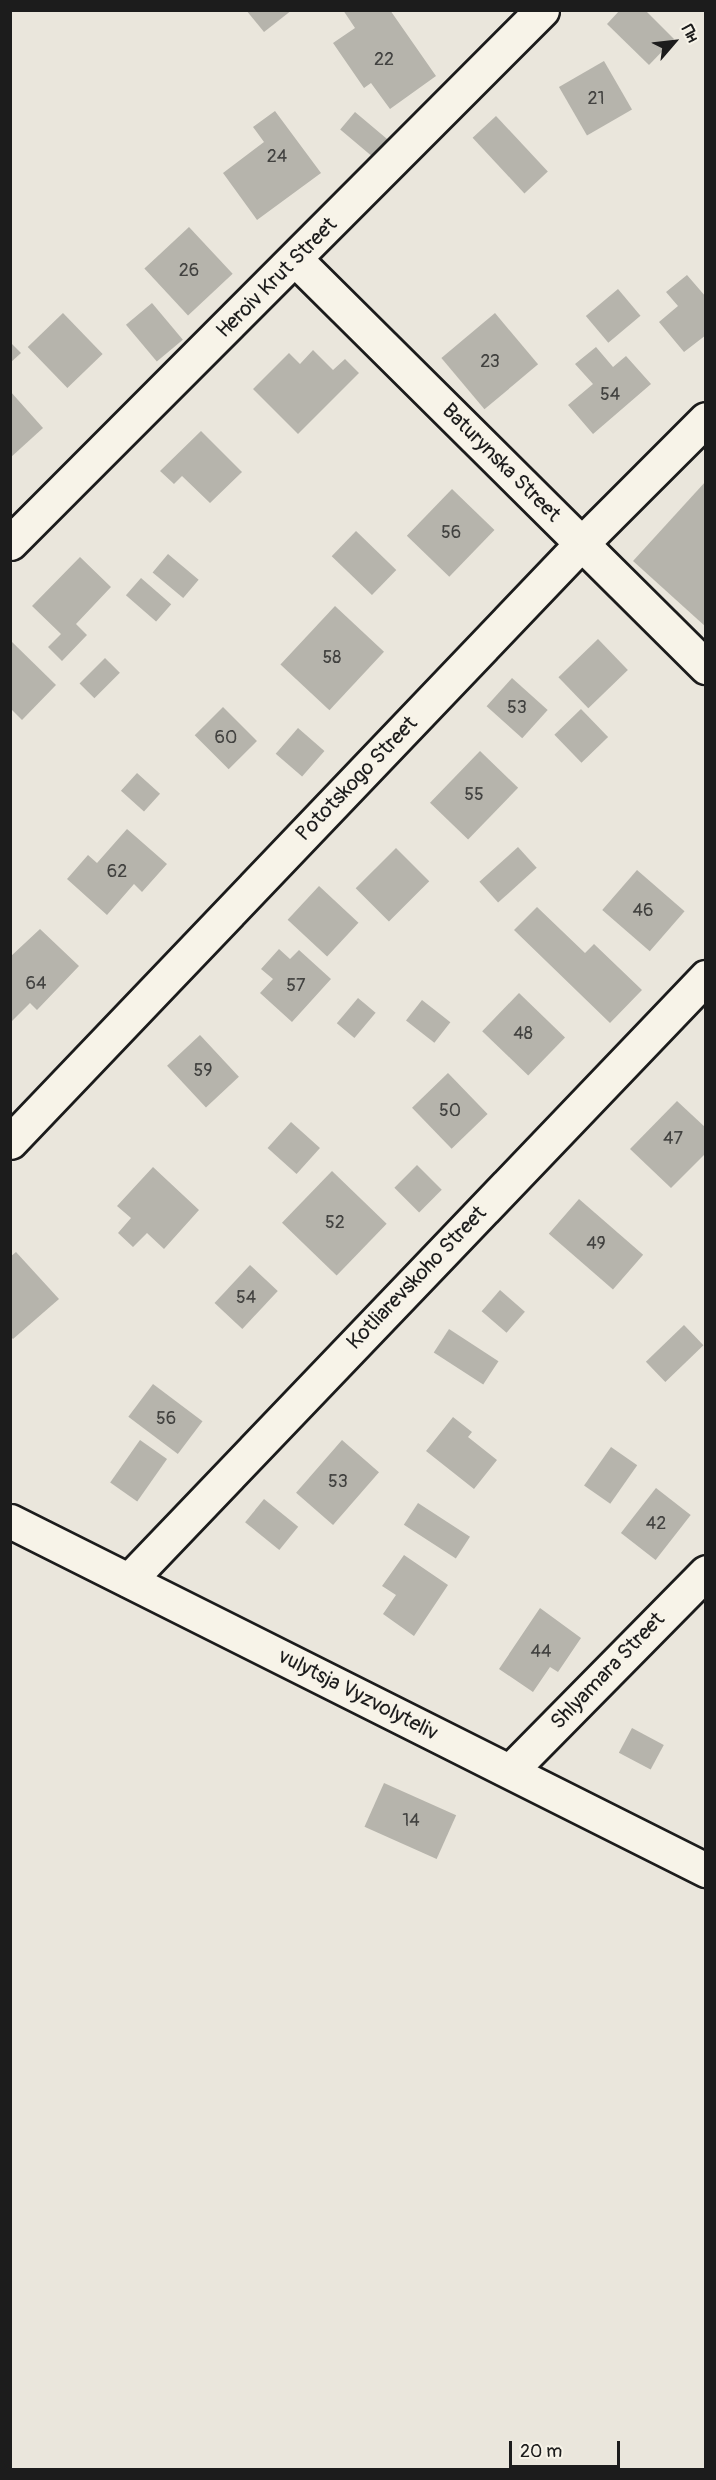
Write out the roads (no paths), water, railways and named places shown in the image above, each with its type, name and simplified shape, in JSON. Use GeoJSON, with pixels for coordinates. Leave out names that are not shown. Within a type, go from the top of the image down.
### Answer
{"type":"FeatureCollection","features":[{"type":"Feature","properties":{"kind":"street","name":"Heroiv Krut Street"},"geometry":{"type":"LineString","coordinates":[[10,543],[296,260],[542,10]]}},
{"type":"Feature","properties":{"kind":"street","name":"Baturynska Street"},"geometry":{"type":"LineString","coordinates":[[296,260],[705,667]]}},
{"type":"Feature","properties":{"kind":"street","name":"Pototskogo Street"},"geometry":{"type":"LineString","coordinates":[[10,1142],[582,543],[705,418]]}},
{"type":"Feature","properties":{"kind":"street","name":"Kotliarevskoho Street"},"geometry":{"type":"LineString","coordinates":[[129,1580],[705,977]]}},
{"type":"Feature","properties":{"kind":"street","name":"vulytsja Vyzvolyteliv"},"geometry":{"type":"LineString","coordinates":[[10,1521],[705,1870]]}},
{"type":"Feature","properties":{"kind":"street","name":"Shlyamara Street"},"geometry":{"type":"LineString","coordinates":[[510,1771],[705,1572]]}}]}
